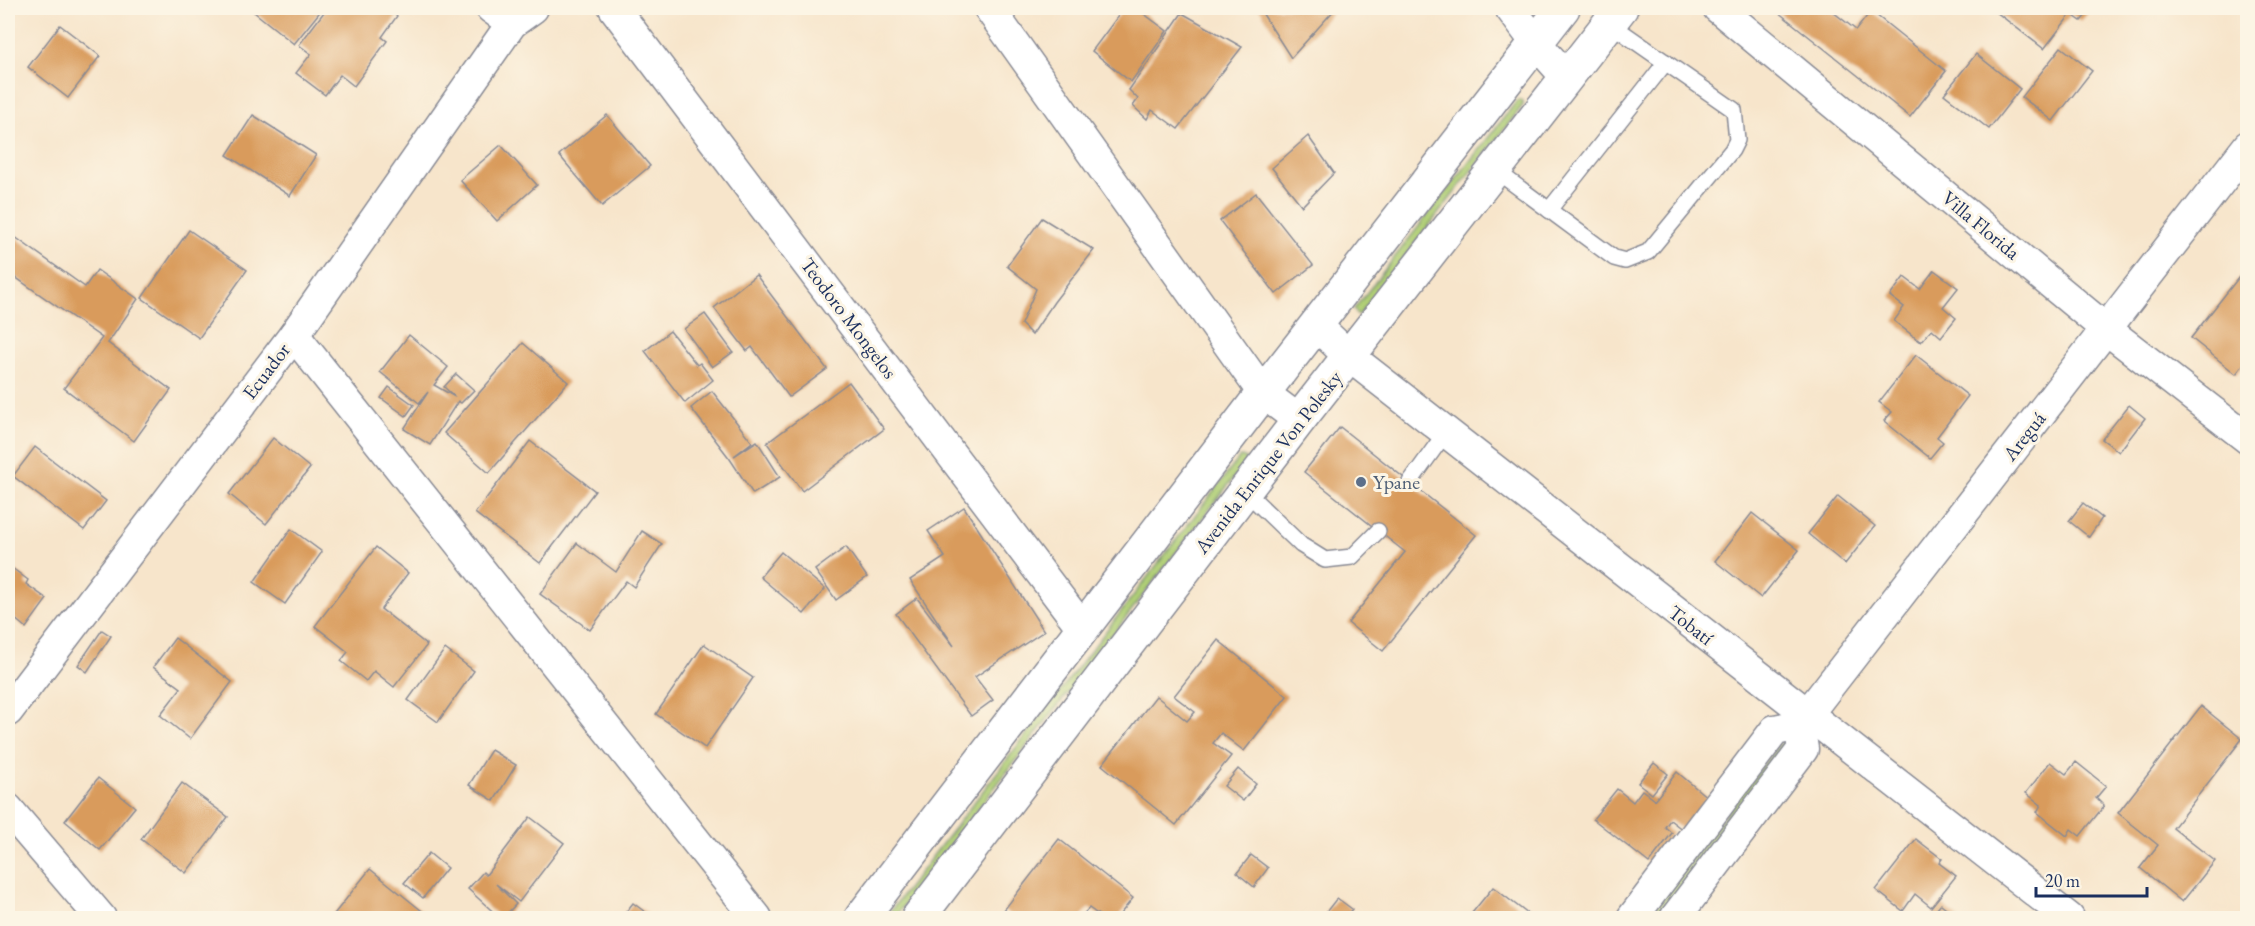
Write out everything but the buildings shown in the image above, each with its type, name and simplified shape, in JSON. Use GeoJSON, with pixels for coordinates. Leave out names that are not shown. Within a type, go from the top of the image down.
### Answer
{"type":"FeatureCollection","features":[{"type":"Feature","properties":{"kind":"main road"},"geometry":{"type":"LineString","coordinates":[[861,918],[1263,393],[1317,327],[1563,8]]}},
{"type":"Feature","properties":{"kind":"main road","name":"Avenida Enrique Von Polesky"},"geometry":{"type":"LineString","coordinates":[[918,918],[1299,420],[1615,15]]}},
{"type":"Feature","properties":{"kind":"street","name":"Teodoro Mongelos"},"geometry":{"type":"LineString","coordinates":[[614,8],[1083,629]]}},
{"type":"Feature","properties":{"kind":"street"},"geometry":{"type":"LineString","coordinates":[[989,8],[1263,393],[1299,420]]}},
{"type":"Feature","properties":{"kind":"street"},"geometry":{"type":"LineString","coordinates":[[1510,8],[1536,43],[1567,78]]}},
{"type":"Feature","properties":{"kind":"street","name":"Villa Florida"},"geometry":{"type":"LineString","coordinates":[[1718,8],[2106,329],[2247,439]]}},
{"type":"Feature","properties":{"kind":"street","name":"Ecuador"},"geometry":{"type":"LineString","coordinates":[[8,711],[294,335],[512,13]]}},
{"type":"Feature","properties":{"kind":"street","name":"Areguá"},"geometry":{"type":"LineString","coordinates":[[1804,721],[2247,146]]}},
{"type":"Feature","properties":{"kind":"street","name":"Tobatí"},"geometry":{"type":"LineString","coordinates":[[1317,327],[1350,357],[1804,721],[2069,918]]}},
{"type":"Feature","properties":{"kind":"street"},"geometry":{"type":"LineString","coordinates":[[294,335],[757,918]]}},
{"type":"Feature","properties":{"kind":"street"},"geometry":{"type":"LineString","coordinates":[[1632,918],[1775,730],[1804,721],[1803,749],[1675,918]]}},
{"type":"Feature","properties":{"kind":"street"},"geometry":{"type":"LineString","coordinates":[[8,809],[101,918]]}},
{"type":"Feature","properties":{"kind":"lane"},"geometry":{"type":"LineString","coordinates":[[1495,171],[1614,258],[1625,261],[1648,252],[1732,150],[1737,140],[1734,110],[1666,62],[1615,15]]}},
{"type":"Feature","properties":{"kind":"lane"},"geometry":{"type":"LineString","coordinates":[[1549,210],[1666,62]]}},
{"type":"Feature","properties":{"kind":"lane"},"geometry":{"type":"LineString","coordinates":[[1410,482],[1446,432]]}},
{"type":"Feature","properties":{"kind":"lane"},"geometry":{"type":"LineString","coordinates":[[1245,491],[1301,544],[1325,560],[1352,557],[1378,531]]}},
{"type":"Feature","properties":{"kind":"green space"},"geometry":{"type":"Polygon","coordinates":[[[1520,100],[1523,105],[1357,315],[1354,309],[1520,100]]]}},
{"type":"Feature","properties":{"kind":"green space"},"geometry":{"type":"Polygon","coordinates":[[[1240,457],[1246,458],[1246,462],[894,918],[885,918],[1240,457]]]}},
{"type":"Feature","properties":{"kind":"green space"},"geometry":{"type":"Polygon","coordinates":[[[1784,738],[1791,746],[1660,918],[1646,918],[1784,738]]]}},
{"type":"Feature","properties":{"kind":"place","name":"Ypane"},"geometry":{"type":"Point","coordinates":[1361,482]}}]}
